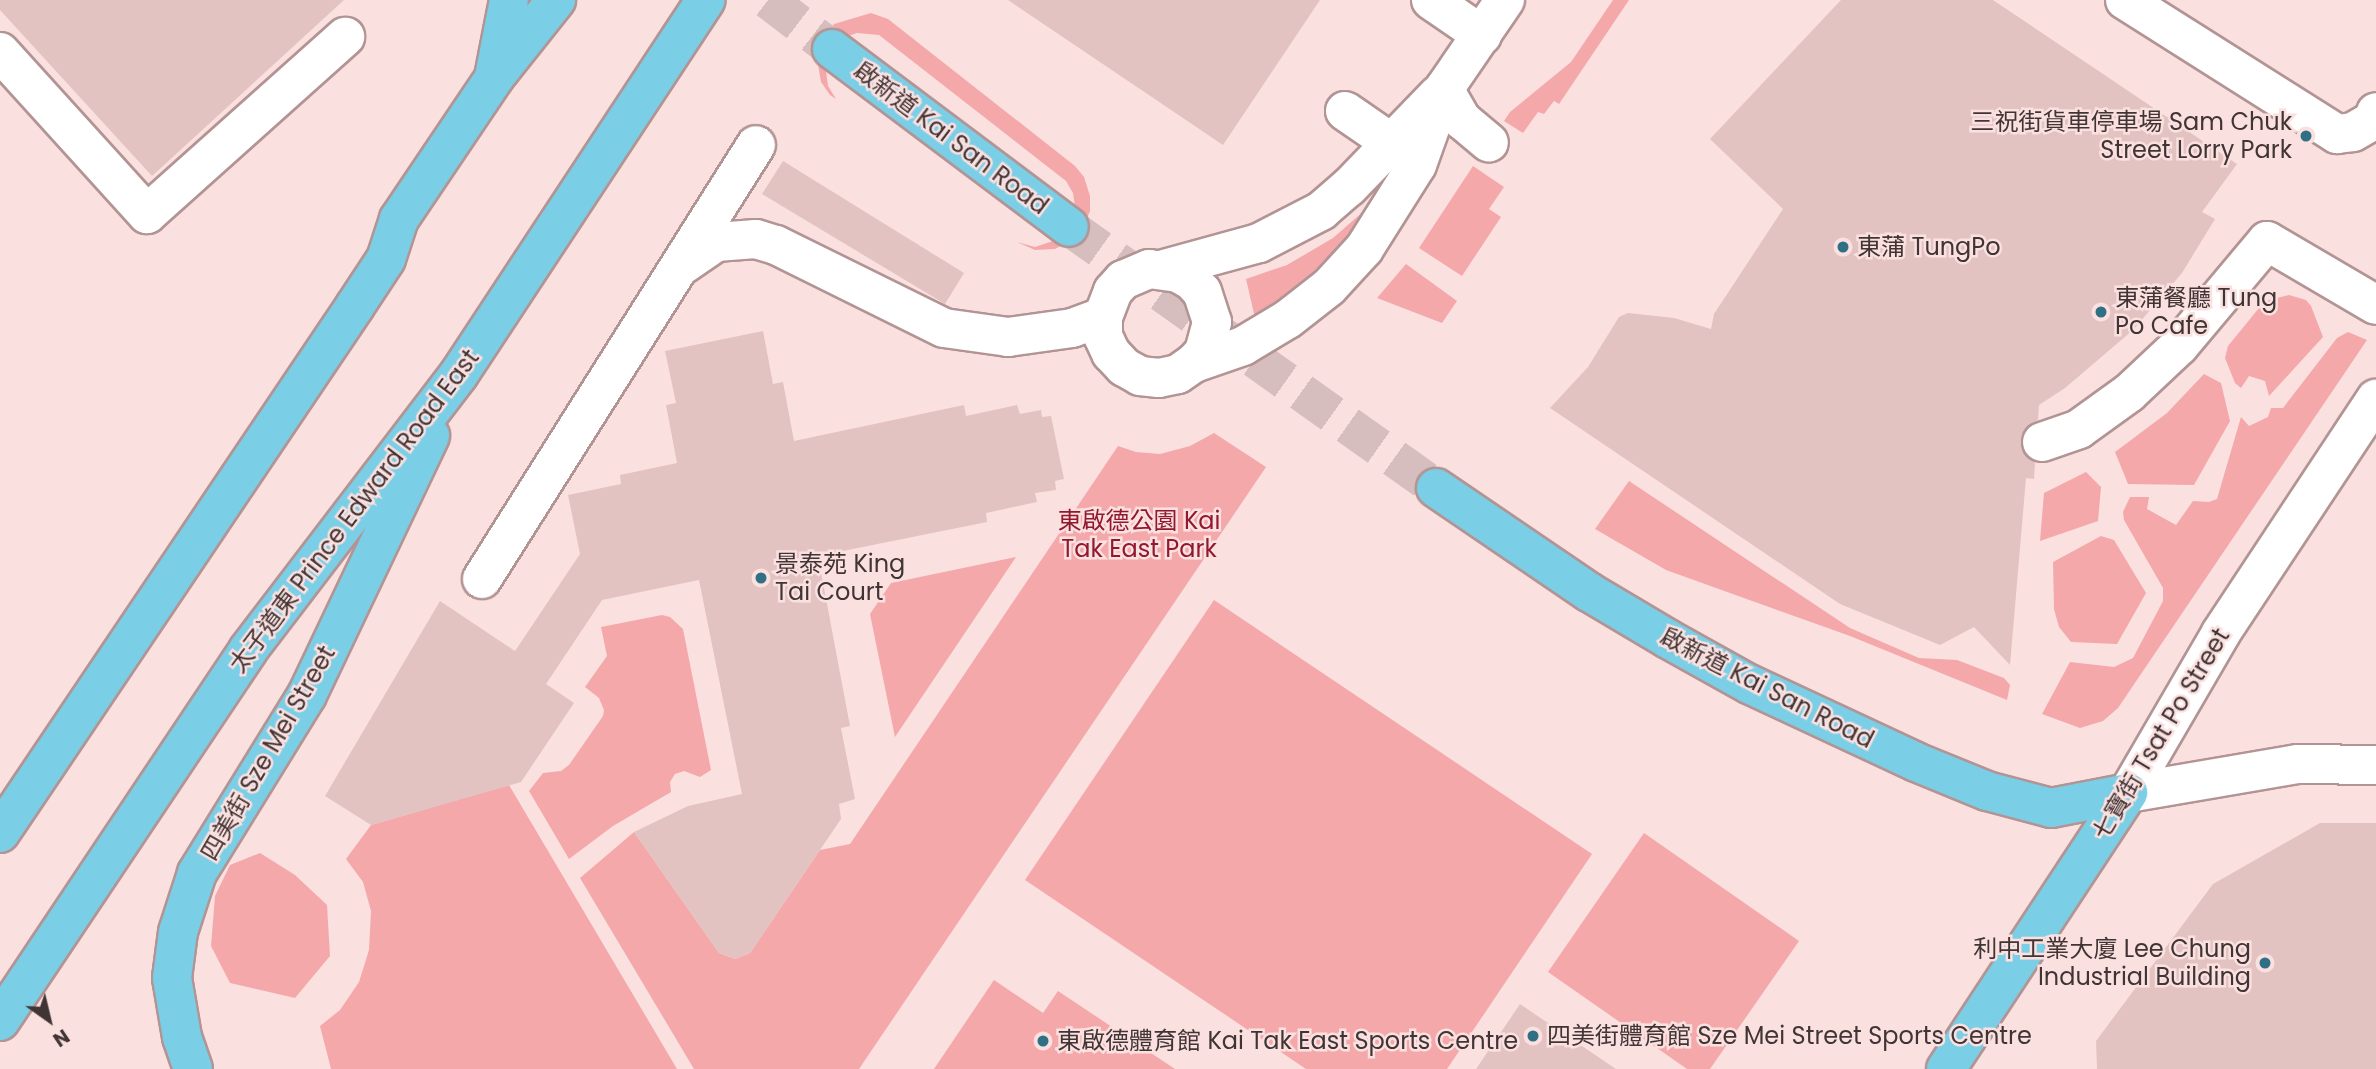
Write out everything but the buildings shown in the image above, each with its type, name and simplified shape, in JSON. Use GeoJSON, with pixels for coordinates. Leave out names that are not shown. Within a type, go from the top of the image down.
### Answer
{"type":"FeatureCollection","features":[{"type":"Feature","properties":{"kind":"main road"},"geometry":{"type":"LineString","coordinates":[[494,78],[509,0]]}},
{"type":"Feature","properties":{"kind":"main road"},"geometry":{"type":"LineString","coordinates":[[0,833],[386,259],[399,219],[494,78],[556,0]]}},
{"type":"Feature","properties":{"kind":"main road","name":"太子道東 Prince Edward Road East"},"geometry":{"type":"LineString","coordinates":[[0,1021],[166,777],[248,650],[459,374],[706,0]]}},
{"type":"Feature","properties":{"kind":"main road","name":"啟新道 Kai San Road"},"geometry":{"type":"LineString","coordinates":[[832,50],[1069,227]]}},
{"type":"Feature","properties":{"kind":"main road","name":"四美街 Sze Mei Street"},"geometry":{"type":"LineString","coordinates":[[193,1069],[182,1037],[172,978],[178,932],[197,873],[307,695],[459,374]]}},
{"type":"Feature","properties":{"kind":"main road","name":"啟新道 Kai San Road"},"geometry":{"type":"LineString","coordinates":[[1436,488],[1578,585],[1668,639],[1749,684],[1916,762],[1987,791],[2051,808],[2128,793]]}},
{"type":"Feature","properties":{"kind":"main road","name":"七寶街 Tsat Po Street"},"geometry":{"type":"LineString","coordinates":[[1946,1069],[2128,793]]}},
{"type":"Feature","properties":{"kind":"street"},"geometry":{"type":"LineString","coordinates":[[1431,0],[1482,35]]}},
{"type":"Feature","properties":{"kind":"street"},"geometry":{"type":"LineString","coordinates":[[1164,269],[1192,281],[1209,306],[1212,321],[1210,337],[1204,352],[1178,374],[1159,378],[1140,376],[1124,367],[1111,353],[1103,336],[1102,317],[1113,291],[1123,280],[1149,269],[1164,269],[1259,243],[1289,230],[1321,211],[1349,187],[1444,89],[1505,0]]}},
{"type":"Feature","properties":{"kind":"street"},"geometry":{"type":"LineString","coordinates":[[2125,0],[2337,134],[2353,132],[2374,120],[2376,112]]}},
{"type":"Feature","properties":{"kind":"street"},"geometry":{"type":"LineString","coordinates":[[0,52],[148,214],[345,37]]}},
{"type":"Feature","properties":{"kind":"street"},"geometry":{"type":"LineString","coordinates":[[1444,89],[1462,120],[1489,143]]}},
{"type":"Feature","properties":{"kind":"street"},"geometry":{"type":"LineString","coordinates":[[1194,363],[1243,346],[1288,319],[1329,287],[1364,249],[1417,165],[1444,89]]}},
{"type":"Feature","properties":{"kind":"street"},"geometry":{"type":"LineString","coordinates":[[1345,111],[1391,142]]}},
{"type":"Feature","properties":{"kind":"street"},"geometry":{"type":"LineString","coordinates":[[482,579],[756,145]]}},
{"type":"Feature","properties":{"kind":"street"},"geometry":{"type":"LineString","coordinates":[[670,281],[682,265],[716,242],[756,239],[776,245],[944,328],[1008,337],[1072,328],[1102,317]]}},
{"type":"Feature","properties":{"kind":"street"},"geometry":{"type":"LineString","coordinates":[[2042,442],[2079,429],[2129,393],[2179,346],[2267,241],[2376,305]]}},
{"type":"Feature","properties":{"kind":"street","name":"七寶街 Tsat Po Street"},"geometry":{"type":"LineString","coordinates":[[2128,793],[2221,633],[2376,399]]}},
{"type":"Feature","properties":{"kind":"street"},"geometry":{"type":"LineString","coordinates":[[2128,793],[2298,764],[2376,765]]}},
{"type":"Feature","properties":{"kind":"green space"},"geometry":{"type":"Polygon","coordinates":[[[1613,0],[1629,0],[1559,104],[1554,101],[1544,114],[1538,112],[1523,133],[1504,121],[1510,112],[1571,62],[1613,0]]]}},
{"type":"Feature","properties":{"kind":"green space"},"geometry":{"type":"Polygon","coordinates":[[[871,13],[888,19],[1075,166],[1084,177],[1090,196],[1090,211],[1085,223],[1070,241],[1055,249],[1035,250],[1017,242],[1035,247],[1059,239],[1076,213],[1073,193],[1066,181],[879,35],[857,33],[845,37],[825,63],[828,86],[836,99],[830,95],[821,82],[817,59],[825,36],[834,24],[871,13]]]}},
{"type":"Feature","properties":{"kind":"green space"},"geometry":{"type":"Polygon","coordinates":[[[1473,166],[1504,187],[1489,209],[1501,217],[1462,276],[1419,248],[1473,166]]]}},
{"type":"Feature","properties":{"kind":"green space"},"geometry":{"type":"Polygon","coordinates":[[[1395,169],[1370,218],[1303,293],[1255,318],[1246,279],[1287,265],[1333,238],[1365,210],[1395,169]]]}},
{"type":"Feature","properties":{"kind":"green space"},"geometry":{"type":"Polygon","coordinates":[[[1406,264],[1457,301],[1442,323],[1377,298],[1406,264]]]}},
{"type":"Feature","properties":{"kind":"green space"},"geometry":{"type":"Polygon","coordinates":[[[2289,295],[2306,300],[2311,306],[2323,337],[2269,396],[2265,381],[2249,376],[2241,388],[2235,383],[2225,358],[2228,346],[2259,308],[2269,300],[2289,295]]]}},
{"type":"Feature","properties":{"kind":"green space"},"geometry":{"type":"Polygon","coordinates":[[[2348,332],[2367,340],[2118,708],[2103,721],[2080,728],[2042,714],[2070,662],[2114,667],[2133,658],[2163,601],[2163,588],[2124,520],[2123,512],[2130,497],[2149,497],[2147,509],[2176,525],[2193,501],[2209,502],[2217,499],[2241,417],[2249,426],[2268,417],[2271,408],[2283,408],[2337,338],[2348,332]]]}},
{"type":"Feature","properties":{"kind":"green space"},"geometry":{"type":"Polygon","coordinates":[[[2204,374],[2221,383],[2230,421],[2194,485],[2128,484],[2115,452],[2167,413],[2204,374]]]}},
{"type":"Feature","properties":{"kind":"green space","name":"東啟德公園 Kai Tak East Park"},"geometry":{"type":"Polygon","coordinates":[[[1214,433],[1266,467],[859,1069],[694,1069],[580,878],[634,832],[719,953],[735,959],[750,953],[820,850],[850,844],[1118,446],[1136,452],[1160,454],[1190,446],[1214,433]]]}},
{"type":"Feature","properties":{"kind":"green space"},"geometry":{"type":"Polygon","coordinates":[[[2086,472],[2101,487],[2098,521],[2040,541],[2044,493],[2086,472]]]}},
{"type":"Feature","properties":{"kind":"green space"},"geometry":{"type":"Polygon","coordinates":[[[1629,481],[1850,628],[1919,658],[1957,660],[2004,678],[2010,685],[2007,700],[1850,636],[1666,570],[1595,529],[1629,481]]]}},
{"type":"Feature","properties":{"kind":"green space"},"geometry":{"type":"Polygon","coordinates":[[[2101,536],[2114,540],[2146,593],[2117,644],[2071,642],[2059,627],[2054,609],[2053,562],[2101,536]]]}},
{"type":"Feature","properties":{"kind":"green space"},"geometry":{"type":"Polygon","coordinates":[[[1016,557],[895,737],[870,614],[891,583],[1016,557]]]}},
{"type":"Feature","properties":{"kind":"green space"},"geometry":{"type":"Polygon","coordinates":[[[1214,600],[1592,854],[1447,1069],[1306,1069],[1025,880],[1214,600]]]}},
{"type":"Feature","properties":{"kind":"green space"},"geometry":{"type":"Polygon","coordinates":[[[662,615],[670,617],[683,629],[711,770],[700,777],[684,771],[675,774],[670,782],[671,792],[613,826],[569,859],[529,791],[543,773],[561,771],[569,765],[603,716],[604,710],[599,698],[585,687],[607,656],[601,627],[662,615]]]}},
{"type":"Feature","properties":{"kind":"green space"},"geometry":{"type":"Polygon","coordinates":[[[509,785],[677,1069],[331,1069],[320,1026],[340,1010],[359,982],[369,950],[371,911],[363,882],[346,859],[371,825],[509,785]]]}},
{"type":"Feature","properties":{"kind":"green space"},"geometry":{"type":"Polygon","coordinates":[[[1644,833],[1799,941],[1710,1069],[1687,1069],[1548,972],[1644,833]]]}},
{"type":"Feature","properties":{"kind":"green space"},"geometry":{"type":"Polygon","coordinates":[[[260,853],[295,875],[327,905],[330,956],[295,998],[230,983],[211,946],[215,896],[230,865],[260,853]]]}},
{"type":"Feature","properties":{"kind":"green space","name":"東啟德體育館 Kai Tak East Sports Centre"},"geometry":{"type":"Polygon","coordinates":[[[994,980],[1043,1013],[1058,991],[1175,1069],[934,1069],[994,980]]]}},
{"type":"Feature","properties":{"kind":"tunnel"},"geometry":{"type":"LineString","coordinates":[[768,0],[832,49]]}},
{"type":"Feature","properties":{"kind":"tunnel"},"geometry":{"type":"LineString","coordinates":[[1069,227],[1436,488]]}},
{"type":"Feature","properties":{"kind":"place","name":"三祝街貨車停車場 Sam Chuk Street Lorry Park"},"geometry":{"type":"Point","coordinates":[2306,136]}},
{"type":"Feature","properties":{"kind":"place","name":"東蒲 TungPo"},"geometry":{"type":"Point","coordinates":[1843,247]}},
{"type":"Feature","properties":{"kind":"place","name":"東蒲餐廳 Tung Po Cafe"},"geometry":{"type":"Point","coordinates":[2101,312]}},
{"type":"Feature","properties":{"kind":"place","name":"景泰苑 King Tai Court"},"geometry":{"type":"Point","coordinates":[761,578]}},
{"type":"Feature","properties":{"kind":"place","name":"利中工業大廈 Lee Chung Industrial Building"},"geometry":{"type":"Point","coordinates":[2265,963]}},
{"type":"Feature","properties":{"kind":"place","name":"四美街體育館 Sze Mei Street Sports Centre"},"geometry":{"type":"Point","coordinates":[1533,1036]}},
{"type":"Feature","properties":{"kind":"place","name":"東啟德體育館 Kai Tak East Sports Centre"},"geometry":{"type":"Point","coordinates":[1043,1041]}}]}
